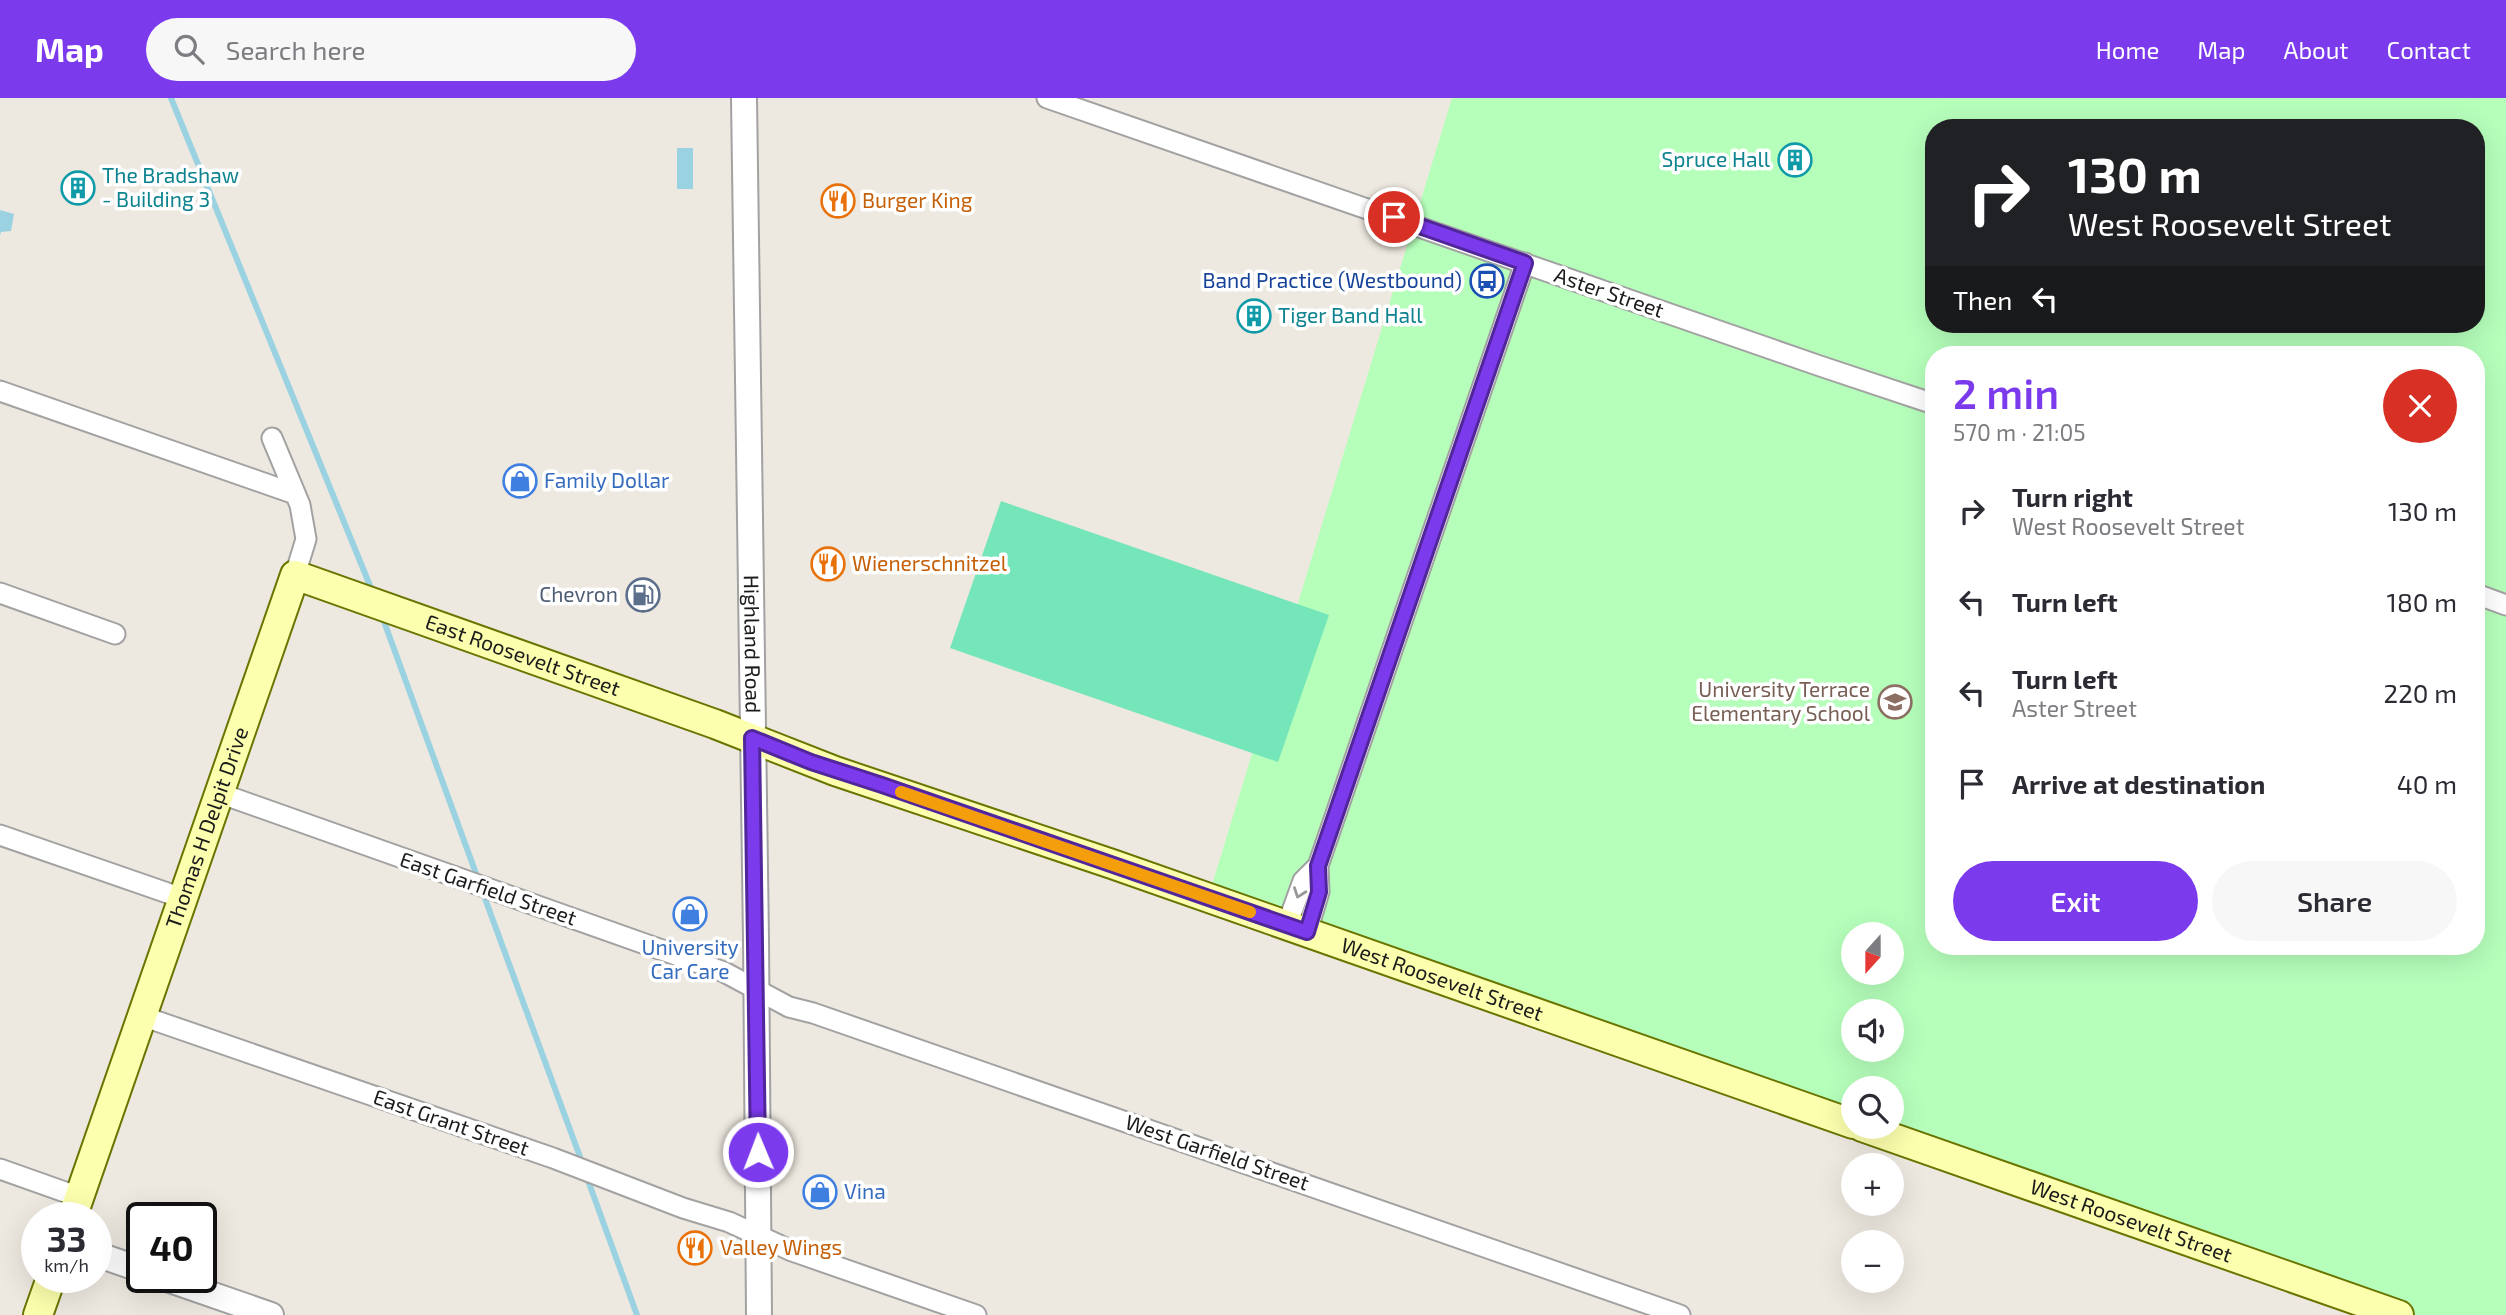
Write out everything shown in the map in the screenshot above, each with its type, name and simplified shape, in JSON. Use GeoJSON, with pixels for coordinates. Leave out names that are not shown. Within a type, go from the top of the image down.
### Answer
{"type":"FeatureCollection","features":[{"type":"Feature","properties":{"kind":"main road","name":"East Roosevelt Street"},"geometry":{"type":"LineString","coordinates":[[295,575],[752,738]]}},
{"type":"Feature","properties":{"kind":"main road","name":"Thomas H Delpit Drive"},"geometry":{"type":"LineString","coordinates":[[77,1202],[295,575]]}},
{"type":"Feature","properties":{"kind":"main road","name":"West Roosevelt Street"},"geometry":{"type":"LineString","coordinates":[[752,738],[835,771],[882,785],[1841,1120]]}},
{"type":"Feature","properties":{"kind":"main road","name":"West Roosevelt Street"},"geometry":{"type":"LineString","coordinates":[[1896,1139],[2399,1315]]}},
{"type":"Feature","properties":{"kind":"main road"},"geometry":{"type":"LineString","coordinates":[[38,1315],[46,1293]]}},
{"type":"Feature","properties":{"kind":"street","name":"Highland Road"},"geometry":{"type":"LineString","coordinates":[[744,98],[759,1315]]}},
{"type":"Feature","properties":{"kind":"street","name":"Aster Street"},"geometry":{"type":"LineString","coordinates":[[1047,98],[1925,401]]}},
{"type":"Feature","properties":{"kind":"street"},"geometry":{"type":"LineString","coordinates":[[1297,929],[1303,881],[1318,866],[1525,263]]}},
{"type":"Feature","properties":{"kind":"street"},"geometry":{"type":"LineString","coordinates":[[0,391],[295,494]]}},
{"type":"Feature","properties":{"kind":"street","name":"Thomas H Delpit Drive"},"geometry":{"type":"LineString","coordinates":[[272,438],[300,505],[306,539],[295,575]]}},
{"type":"Feature","properties":{"kind":"street"},"geometry":{"type":"LineString","coordinates":[[0,593],[115,634]]}},
{"type":"Feature","properties":{"kind":"street"},"geometry":{"type":"LineString","coordinates":[[2485,597],[2506,605]]}},
{"type":"Feature","properties":{"kind":"street","name":"East Garfield Street"},"geometry":{"type":"LineString","coordinates":[[219,793],[724,972],[755,988]]}},
{"type":"Feature","properties":{"kind":"street"},"geometry":{"type":"LineString","coordinates":[[0,835],[182,898]]}},
{"type":"Feature","properties":{"kind":"street","name":"West Garfield Street"},"geometry":{"type":"LineString","coordinates":[[755,988],[789,1007],[813,1013],[1680,1315]]}},
{"type":"Feature","properties":{"kind":"street","name":"East Grant Street"},"geometry":{"type":"LineString","coordinates":[[142,1016],[553,1158],[758,1235],[792,1251],[976,1315]]}},
{"type":"Feature","properties":{"kind":"street"},"geometry":{"type":"LineString","coordinates":[[0,1169],[65,1202]]}},
{"type":"Feature","properties":{"kind":"street"},"geometry":{"type":"LineString","coordinates":[[207,1293],[271,1315]]}},
{"type":"Feature","properties":{"kind":"green space"},"geometry":{"type":"Polygon","coordinates":[[[1452,98],[2506,98],[2506,1315],[2393,1315],[1904,1132],[1904,1076],[1841,1076],[1841,1121],[1208,898],[1452,98]]]}},
{"type":"Feature","properties":{"kind":"green space"},"geometry":{"type":"Polygon","coordinates":[[[1001,501],[1329,615],[1278,762],[950,648],[1001,501]]]}},
{"type":"Feature","properties":{"kind":"water"},"geometry":{"type":"Polygon","coordinates":[[[677,148],[693,148],[693,189],[677,189],[677,148]]]}},
{"type":"Feature","properties":{"kind":"water"},"geometry":{"type":"Polygon","coordinates":[[[0,210],[14,214],[11,231],[1,232],[0,235],[0,210]]]}},
{"type":"Feature","properties":{"kind":"waterway"},"geometry":{"type":"LineString","coordinates":[[171,98],[373,593]]}},
{"type":"Feature","properties":{"kind":"waterway"},"geometry":{"type":"LineString","coordinates":[[382,616],[478,879]]}},
{"type":"Feature","properties":{"kind":"waterway"},"geometry":{"type":"LineString","coordinates":[[483,893],[583,1165]]}},
{"type":"Feature","properties":{"kind":"waterway"},"geometry":{"type":"LineString","coordinates":[[586,1175],[637,1315]]}},
{"type":"Feature","properties":{"kind":"slow traffic"},"geometry":{"type":"LineString","coordinates":[[901,792],[1250,912]]}},
{"type":"Feature","properties":{"kind":"place","name":"Spruce Hall"},"geometry":{"type":"Point","coordinates":[1795,160]}},
{"type":"Feature","properties":{"kind":"place","name":"The Bradshaw - Building 3"},"geometry":{"type":"Point","coordinates":[78,188]}},
{"type":"Feature","properties":{"kind":"place","name":"Burger King"},"geometry":{"type":"Point","coordinates":[838,201]}},
{"type":"Feature","properties":{"kind":"place","name":"Band Practice (Westbound)"},"geometry":{"type":"Point","coordinates":[1487,281]}},
{"type":"Feature","properties":{"kind":"place","name":"Tiger Band Hall"},"geometry":{"type":"Point","coordinates":[1254,316]}},
{"type":"Feature","properties":{"kind":"place","name":"Family Dollar"},"geometry":{"type":"Point","coordinates":[520,481]}},
{"type":"Feature","properties":{"kind":"place","name":"Wienerschnitzel"},"geometry":{"type":"Point","coordinates":[828,564]}},
{"type":"Feature","properties":{"kind":"place","name":"Chevron"},"geometry":{"type":"Point","coordinates":[643,595]}},
{"type":"Feature","properties":{"kind":"place","name":"University Terrace Elementary School"},"geometry":{"type":"Point","coordinates":[1895,702]}},
{"type":"Feature","properties":{"kind":"place","name":"University Car Care"},"geometry":{"type":"Point","coordinates":[690,914]}},
{"type":"Feature","properties":{"kind":"place","name":"Vina"},"geometry":{"type":"Point","coordinates":[820,1192]}},
{"type":"Feature","properties":{"kind":"place","name":"Valley Wings"},"geometry":{"type":"Point","coordinates":[695,1248]}},
{"type":"Feature","properties":{"kind":"route"},"geometry":{"type":"LineString","coordinates":[[758,1152],[752,738],[835,771],[1307,932],[1319,892],[1318,866],[1525,263],[1394,217]]}}]}
